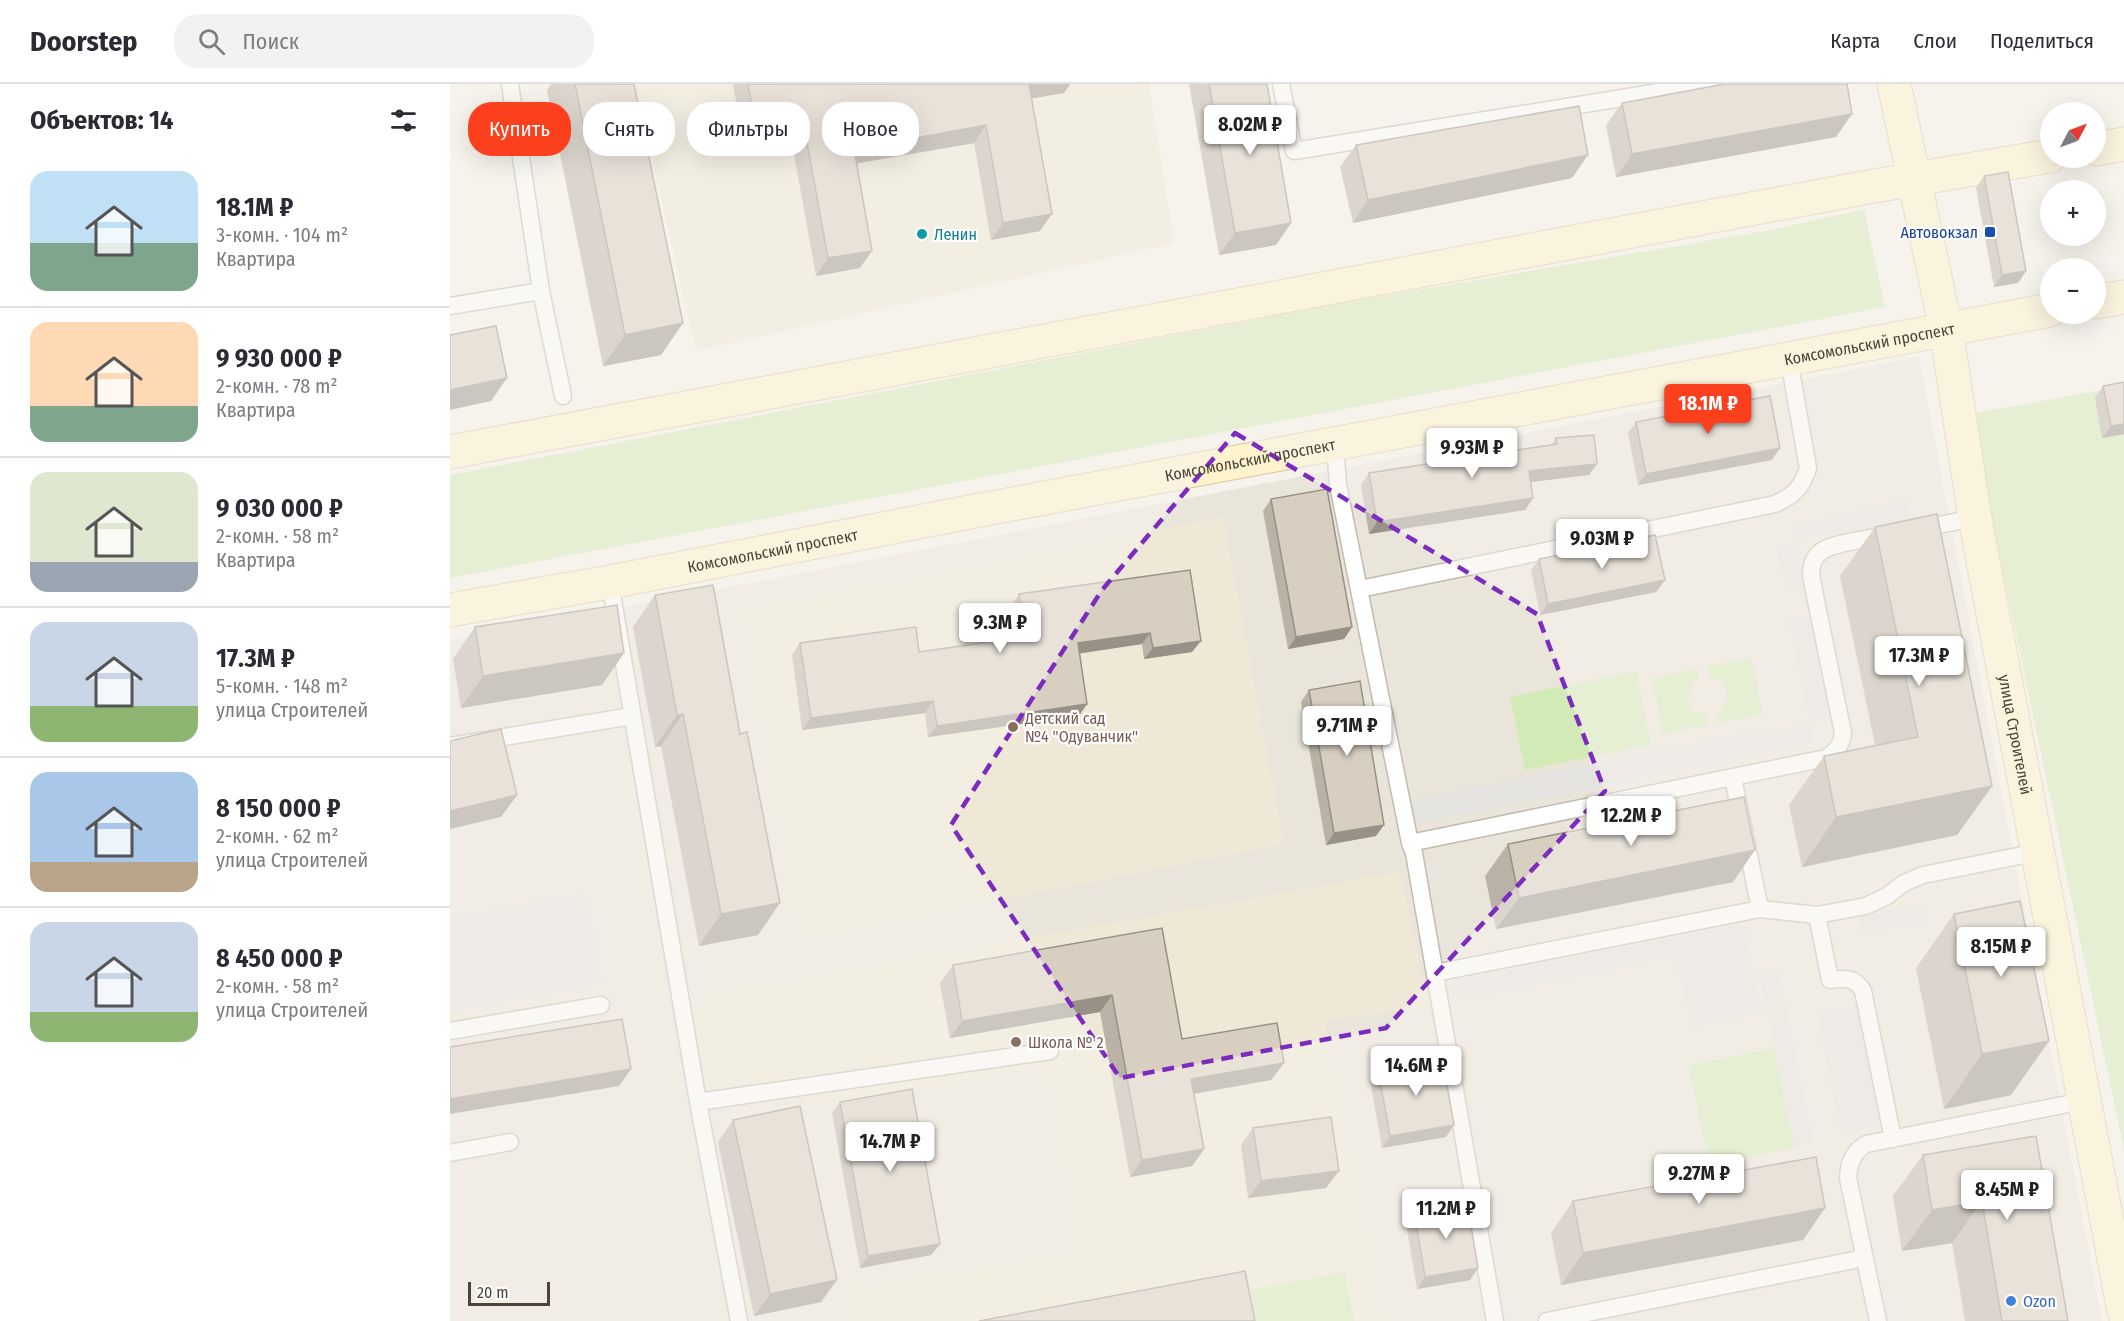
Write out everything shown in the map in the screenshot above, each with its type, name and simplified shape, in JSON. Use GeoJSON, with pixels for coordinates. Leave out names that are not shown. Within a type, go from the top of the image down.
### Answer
{"type":"FeatureCollection","features":[{"type":"Feature","properties":{"kind":"main road","name":"улица Строителей"},"geometry":{"type":"LineString","coordinates":[[1894,84],[1946,329],[1975,518],[2124,1312]]}},
{"type":"Feature","properties":{"kind":"main road"},"geometry":{"type":"LineString","coordinates":[[2106,147],[2124,144]]}},
{"type":"Feature","properties":{"kind":"main road"},"geometry":{"type":"LineString","coordinates":[[450,452],[1914,179],[2040,158]]}},
{"type":"Feature","properties":{"kind":"main road"},"geometry":{"type":"LineString","coordinates":[[2106,300],[2124,297]]}},
{"type":"Feature","properties":{"kind":"main road","name":"Комсомольский проспект"},"geometry":{"type":"LineString","coordinates":[[450,610],[610,582],[2040,312]]}},
{"type":"Feature","properties":{"kind":"lane"},"geometry":{"type":"LineString","coordinates":[[510,84],[541,291],[563,396]]}},
{"type":"Feature","properties":{"kind":"lane"},"geometry":{"type":"LineString","coordinates":[[1281,84],[1294,151],[1708,84]]}},
{"type":"Feature","properties":{"kind":"lane"},"geometry":{"type":"LineString","coordinates":[[450,306],[541,291]]}},
{"type":"Feature","properties":{"kind":"lane"},"geometry":{"type":"LineString","coordinates":[[1360,589],[1775,504],[1789,498],[1798,491],[1805,480],[1808,468],[1789,360]]}},
{"type":"Feature","properties":{"kind":"lane"},"geometry":{"type":"LineString","coordinates":[[1335,444],[1338,485],[1410,843],[1414,853],[1495,1321]]}},
{"type":"Feature","properties":{"kind":"lane"},"geometry":{"type":"LineString","coordinates":[[1410,843],[1826,758],[1834,753],[1841,743],[1843,733],[1811,576],[1811,567],[1817,555],[1830,547],[1975,518]]}},
{"type":"Feature","properties":{"kind":"lane"},"geometry":{"type":"LineString","coordinates":[[610,582],[698,1102],[739,1321]]}},
{"type":"Feature","properties":{"kind":"lane"},"geometry":{"type":"LineString","coordinates":[[450,746],[632,716]]}},
{"type":"Feature","properties":{"kind":"lane"},"geometry":{"type":"LineString","coordinates":[[1733,778],[1760,909]]}},
{"type":"Feature","properties":{"kind":"lane"},"geometry":{"type":"LineString","coordinates":[[1435,973],[1760,909],[1817,915],[1873,904],[1904,883],[1923,875],[2037,852]]}},
{"type":"Feature","properties":{"kind":"lane"},"geometry":{"type":"LineString","coordinates":[[1817,915],[1830,980],[1850,979],[1863,991],[1893,1139]]}},
{"type":"Feature","properties":{"kind":"lane"},"geometry":{"type":"LineString","coordinates":[[450,1031],[601,1005]]}},
{"type":"Feature","properties":{"kind":"lane"},"geometry":{"type":"LineString","coordinates":[[698,1102],[1050,1050]]}},
{"type":"Feature","properties":{"kind":"lane"},"geometry":{"type":"LineString","coordinates":[[1878,1321],[1848,1178],[1849,1163],[1854,1154],[1866,1144],[2083,1101]]}},
{"type":"Feature","properties":{"kind":"lane"},"geometry":{"type":"LineString","coordinates":[[450,1153],[510,1142]]}},
{"type":"Feature","properties":{"kind":"lane"},"geometry":{"type":"LineString","coordinates":[[1547,1321],[1864,1258]]}},
{"type":"Feature","properties":{"kind":"highlighted area"},"geometry":{"type":"Polygon","coordinates":[[[1235,433],[1537,614],[1605,791],[1386,1028],[1120,1078],[951,825],[1102,590],[1235,433]]]}},
{"type":"Feature","properties":{"kind":"shaded area"},"geometry":{"type":"Polygon","coordinates":[[[635,84],[1149,84],[1174,243],[696,351],[651,156],[675,156],[675,102],[639,102],[635,84]]]}},
{"type":"Feature","properties":{"kind":"shaded area"},"geometry":{"type":"Polygon","coordinates":[[[1919,357],[2102,1321],[450,1321],[450,641],[1919,357]]]}},
{"type":"Feature","properties":{"kind":"shaded area"},"geometry":{"type":"Polygon","coordinates":[[[1907,500],[1911,518],[1796,541],[1792,523],[1907,500]]]}},
{"type":"Feature","properties":{"kind":"shaded area","name":"Детский сад №4 \"Одуванчик\""},"geometry":{"type":"Polygon","coordinates":[[[1223,517],[1284,844],[799,940],[744,611],[1223,517]]]}},
{"type":"Feature","properties":{"kind":"shaded area"},"geometry":{"type":"Polygon","coordinates":[[[1797,545],[1805,587],[1786,591],[1777,549],[1797,545]]]}},
{"type":"Feature","properties":{"kind":"shaded area"},"geometry":{"type":"Polygon","coordinates":[[[1808,613],[1829,716],[1809,720],[1789,617],[1808,613]]]}},
{"type":"Feature","properties":{"kind":"shaded area"},"geometry":{"type":"Polygon","coordinates":[[[1810,724],[1814,743],[1414,824],[1409,801],[1757,731],[1758,734],[1810,724]]]}},
{"type":"Feature","properties":{"kind":"shaded area","name":"Школа № 2"},"geometry":{"type":"Polygon","coordinates":[[[1400,872],[1429,1007],[1325,1021],[1382,1321],[858,1321],[852,1287],[1081,1252],[1045,1064],[807,1109],[803,1078],[725,1089],[711,1080],[694,997],[1400,872]]]}},
{"type":"Feature","properties":{"kind":"shaded area"},"geometry":{"type":"Polygon","coordinates":[[[586,892],[603,984],[450,1012],[450,917],[586,892]]]}},
{"type":"Feature","properties":{"kind":"shaded area"},"geometry":{"type":"Polygon","coordinates":[[[1920,904],[1924,924],[1864,936],[1859,916],[1920,904]]]}},
{"type":"Feature","properties":{"kind":"shaded area"},"geometry":{"type":"Polygon","coordinates":[[[1743,923],[1761,1013],[1691,1027],[1676,957],[1457,1000],[1453,981],[1743,923]]]}},
{"type":"Feature","properties":{"kind":"shaded area"},"geometry":{"type":"Polygon","coordinates":[[[1778,968],[1814,1144],[1795,1148],[1759,971],[1778,968]]]}},
{"type":"Feature","properties":{"kind":"shaded area"},"geometry":{"type":"Polygon","coordinates":[[[1858,1003],[1883,1125],[1841,1133],[1817,1012],[1858,1003]]]}},
{"type":"Feature","properties":{"kind":"green space"},"geometry":{"type":"Polygon","coordinates":[[[1864,209],[1885,307],[450,578],[450,475],[1342,303],[1771,230],[1864,209]]]}},
{"type":"Feature","properties":{"kind":"green space"},"geometry":{"type":"Polygon","coordinates":[[[2124,386],[2124,1150],[1970,414],[2124,386]]]}},
{"type":"Feature","properties":{"kind":"green space"},"geometry":{"type":"Polygon","coordinates":[[[1751,658],[1763,714],[1718,723],[1717,714],[1727,700],[1726,691],[1722,682],[1709,677],[1707,667],[1751,658]]]}},
{"type":"Feature","properties":{"kind":"green space"},"geometry":{"type":"Polygon","coordinates":[[[1697,669],[1699,679],[1690,689],[1688,697],[1692,710],[1706,716],[1708,725],[1663,734],[1652,678],[1697,669]]]}},
{"type":"Feature","properties":{"kind":"green space"},"geometry":{"type":"Polygon","coordinates":[[[1636,671],[1651,745],[1525,770],[1510,697],[1636,671]]]}},
{"type":"Feature","properties":{"kind":"green space"},"geometry":{"type":"Polygon","coordinates":[[[1774,1048],[1795,1148],[1709,1165],[1689,1065],[1774,1048]]]}},
{"type":"Feature","properties":{"kind":"green space"},"geometry":{"type":"Polygon","coordinates":[[[1345,1272],[1354,1321],[1256,1321],[1251,1290],[1345,1272]]]}},
{"type":"Feature","properties":{"kind":"building"},"geometry":{"type":"Polygon","coordinates":[[[575,84],[634,84],[638,102],[583,102],[583,124],[575,84]]]}},
{"type":"Feature","properties":{"kind":"building"},"geometry":{"type":"Polygon","coordinates":[[[748,84],[1029,84],[1052,214],[1003,223],[986,125],[919,137],[919,102],[822,102],[822,156],[855,156],[872,251],[828,258],[809,156],[810,102],[751,102],[748,84]]]}},
{"type":"Feature","properties":{"kind":"building"},"geometry":{"type":"Polygon","coordinates":[[[1209,84],[1267,84],[1291,223],[1235,233],[1209,84]]]}},
{"type":"Feature","properties":{"kind":"building"},"geometry":{"type":"Polygon","coordinates":[[[1725,84],[1847,84],[1852,114],[1632,154],[1622,103],[1725,84]]]}},
{"type":"Feature","properties":{"kind":"building"},"geometry":{"type":"Polygon","coordinates":[[[1579,106],[1588,155],[1368,200],[1356,145],[1579,106]]]}},
{"type":"Feature","properties":{"kind":"building"},"geometry":{"type":"Polygon","coordinates":[[[589,156],[649,156],[683,323],[625,335],[589,156]]]}},
{"type":"Feature","properties":{"kind":"building"},"geometry":{"type":"Polygon","coordinates":[[[2008,172],[2026,271],[2002,275],[1984,176],[2008,172]]]}},
{"type":"Feature","properties":{"kind":"building"},"geometry":{"type":"Polygon","coordinates":[[[496,326],[507,378],[450,390],[450,335],[496,326]]]}},
{"type":"Feature","properties":{"kind":"building"},"geometry":{"type":"Polygon","coordinates":[[[2124,382],[2124,424],[2111,426],[2103,386],[2124,382]]]}},
{"type":"Feature","properties":{"kind":"building"},"geometry":{"type":"Polygon","coordinates":[[[1770,396],[1780,448],[1646,474],[1636,422],[1770,396]]]}},
{"type":"Feature","properties":{"kind":"building"},"geometry":{"type":"Polygon","coordinates":[[[1594,435],[1597,464],[1529,471],[1533,498],[1377,522],[1369,473],[1557,444],[1556,438],[1594,435]]]}},
{"type":"Feature","properties":{"kind":"building"},"geometry":{"type":"Polygon","coordinates":[[[1327,489],[1352,627],[1296,637],[1271,499],[1327,489]]]}},
{"type":"Feature","properties":{"kind":"building"},"geometry":{"type":"Polygon","coordinates":[[[1937,514],[1992,786],[1836,817],[1824,756],[1918,737],[1875,527],[1937,514]]]}},
{"type":"Feature","properties":{"kind":"building"},"geometry":{"type":"Polygon","coordinates":[[[1655,535],[1665,580],[1548,604],[1539,559],[1655,535]]]}},
{"type":"Feature","properties":{"kind":"building"},"geometry":{"type":"Polygon","coordinates":[[[1190,570],[1201,641],[1153,648],[1150,633],[1078,643],[1087,704],[937,726],[933,701],[811,718],[800,643],[916,627],[919,652],[1025,637],[1019,594],[1190,570]]]}},
{"type":"Feature","properties":{"kind":"building"},"geometry":{"type":"Polygon","coordinates":[[[713,585],[740,734],[747,732],[780,903],[721,914],[683,714],[677,715],[655,595],[713,585]]]}},
{"type":"Feature","properties":{"kind":"building"},"geometry":{"type":"Polygon","coordinates":[[[617,605],[624,653],[483,676],[475,627],[617,605]]]}},
{"type":"Feature","properties":{"kind":"building"},"geometry":{"type":"Polygon","coordinates":[[[1360,681],[1384,825],[1334,833],[1309,690],[1360,681]]]}},
{"type":"Feature","properties":{"kind":"building"},"geometry":{"type":"Polygon","coordinates":[[[501,729],[517,795],[450,811],[450,741],[501,729]]]}},
{"type":"Feature","properties":{"kind":"building"},"geometry":{"type":"Polygon","coordinates":[[[1744,797],[1755,850],[1519,898],[1508,844],[1744,797]]]}},
{"type":"Feature","properties":{"kind":"building"},"geometry":{"type":"Polygon","coordinates":[[[2020,901],[2049,1041],[1982,1054],[1954,914],[2020,901]]]}},
{"type":"Feature","properties":{"kind":"building"},"geometry":{"type":"Polygon","coordinates":[[[1162,928],[1182,1039],[1277,1023],[1284,1063],[1191,1079],[1204,1149],[1142,1160],[1112,995],[962,1021],[953,965],[1162,928]]]}},
{"type":"Feature","properties":{"kind":"building"},"geometry":{"type":"Polygon","coordinates":[[[622,1019],[631,1069],[450,1099],[450,1047],[622,1019]]]}},
{"type":"Feature","properties":{"kind":"building"},"geometry":{"type":"Polygon","coordinates":[[[1442,1057],[1454,1125],[1390,1136],[1378,1069],[1442,1057]]]}},
{"type":"Feature","properties":{"kind":"building"},"geometry":{"type":"Polygon","coordinates":[[[912,1089],[940,1244],[868,1256],[840,1102],[912,1089]]]}},
{"type":"Feature","properties":{"kind":"building"},"geometry":{"type":"Polygon","coordinates":[[[800,1106],[837,1280],[770,1294],[733,1120],[800,1106]]]}},
{"type":"Feature","properties":{"kind":"building"},"geometry":{"type":"Polygon","coordinates":[[[1331,1117],[1339,1171],[1261,1181],[1253,1128],[1331,1117]]]}},
{"type":"Feature","properties":{"kind":"building"},"geometry":{"type":"Polygon","coordinates":[[[2036,1136],[2068,1321],[2002,1321],[1982,1201],[1932,1210],[1923,1155],[2036,1136]]]}},
{"type":"Feature","properties":{"kind":"building"},"geometry":{"type":"Polygon","coordinates":[[[1816,1157],[1825,1208],[1583,1253],[1573,1201],[1816,1157]]]}},
{"type":"Feature","properties":{"kind":"building"},"geometry":{"type":"Polygon","coordinates":[[[1467,1202],[1478,1268],[1425,1277],[1414,1211],[1467,1202]]]}},
{"type":"Feature","properties":{"kind":"building"},"geometry":{"type":"Polygon","coordinates":[[[1245,1271],[1255,1321],[979,1321],[1245,1271]]]}},
{"type":"Feature","properties":{"kind":"place","name":"Автовокзал"},"geometry":{"type":"Point","coordinates":[1990,232]}},
{"type":"Feature","properties":{"kind":"place","name":"Ленин"},"geometry":{"type":"Point","coordinates":[922,234]}},
{"type":"Feature","properties":{"kind":"place","name":"Детский сад №4 \"Одуванчик\""},"geometry":{"type":"Point","coordinates":[1013,727]}},
{"type":"Feature","properties":{"kind":"place","name":"Школа № 2"},"geometry":{"type":"Point","coordinates":[1016,1042]}},
{"type":"Feature","properties":{"kind":"place","name":"Ozon"},"geometry":{"type":"Point","coordinates":[2011,1301]}}]}
